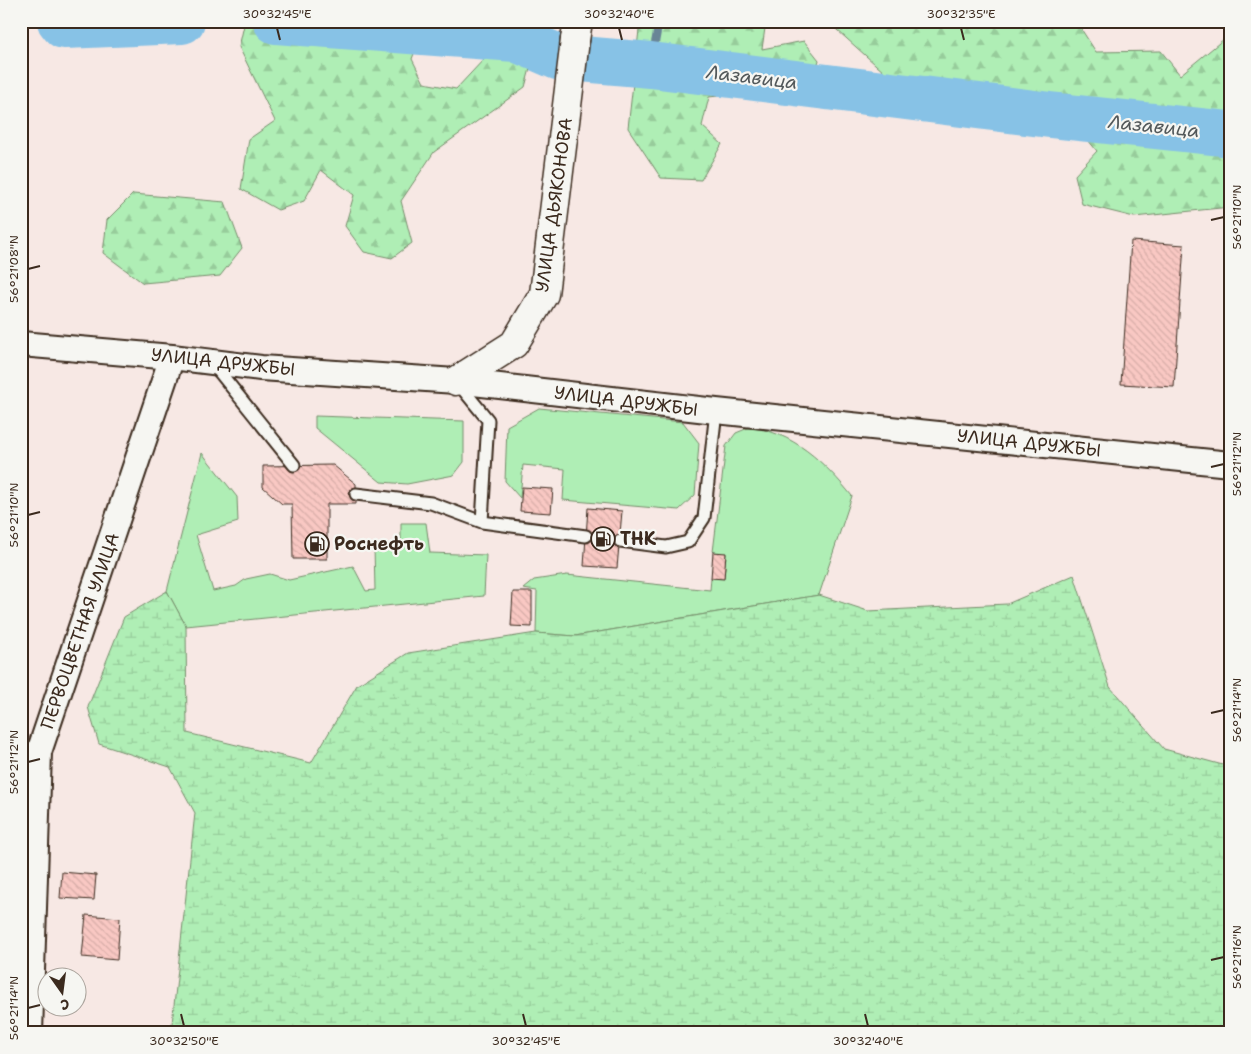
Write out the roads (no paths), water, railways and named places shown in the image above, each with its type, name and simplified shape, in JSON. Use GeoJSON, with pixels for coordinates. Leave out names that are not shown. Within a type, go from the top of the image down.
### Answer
{"type":"FeatureCollection","features":[{"type":"Feature","properties":{"kind":"street","name":"УЛИЦА ДЬЯКОНОВА"},"geometry":{"type":"LineString","coordinates":[[456,381],[514,344],[544,294],[571,88],[576,31]]}},
{"type":"Feature","properties":{"kind":"street","name":"УЛИЦА ДРУЖБЫ"},"geometry":{"type":"LineString","coordinates":[[21,344],[172,357],[261,368],[456,381],[716,411],[1230,464]]}},
{"type":"Feature","properties":{"kind":"street","name":"ПЕРВОЦВЕТНАЯ УЛИЦА"},"geometry":{"type":"LineString","coordinates":[[30,1033],[39,752],[172,357]]}},
{"type":"Feature","properties":{"kind":"lane"},"geometry":{"type":"LineString","coordinates":[[210,361],[294,466]]}},
{"type":"Feature","properties":{"kind":"lane"},"geometry":{"type":"LineString","coordinates":[[456,381],[488,420],[482,522]]}},
{"type":"Feature","properties":{"kind":"lane"},"geometry":{"type":"LineString","coordinates":[[620,541],[666,548],[688,542],[704,518],[716,411]]}},
{"type":"Feature","properties":{"kind":"lane"},"geometry":{"type":"LineString","coordinates":[[356,494],[431,503],[482,522],[586,536]]}},
{"type":"Feature","properties":{"kind":"waterway","name":"Лазавица"},"geometry":{"type":"LineString","coordinates":[[60,21],[64,26],[182,21]]}},
{"type":"Feature","properties":{"kind":"waterway","name":"Лазавица"},"geometry":{"type":"LineString","coordinates":[[276,21],[516,39],[558,57],[651,65],[1050,115],[1230,134]]}},
{"type":"Feature","properties":{"kind":"waterway"},"geometry":{"type":"LineString","coordinates":[[651,65],[659,21]]}},
{"type":"Feature","properties":{"kind":"place","name":"ТНК"},"geometry":{"type":"Point","coordinates":[603,539]}},
{"type":"Feature","properties":{"kind":"place","name":"Роснефть"},"geometry":{"type":"Point","coordinates":[317,544]}}]}
